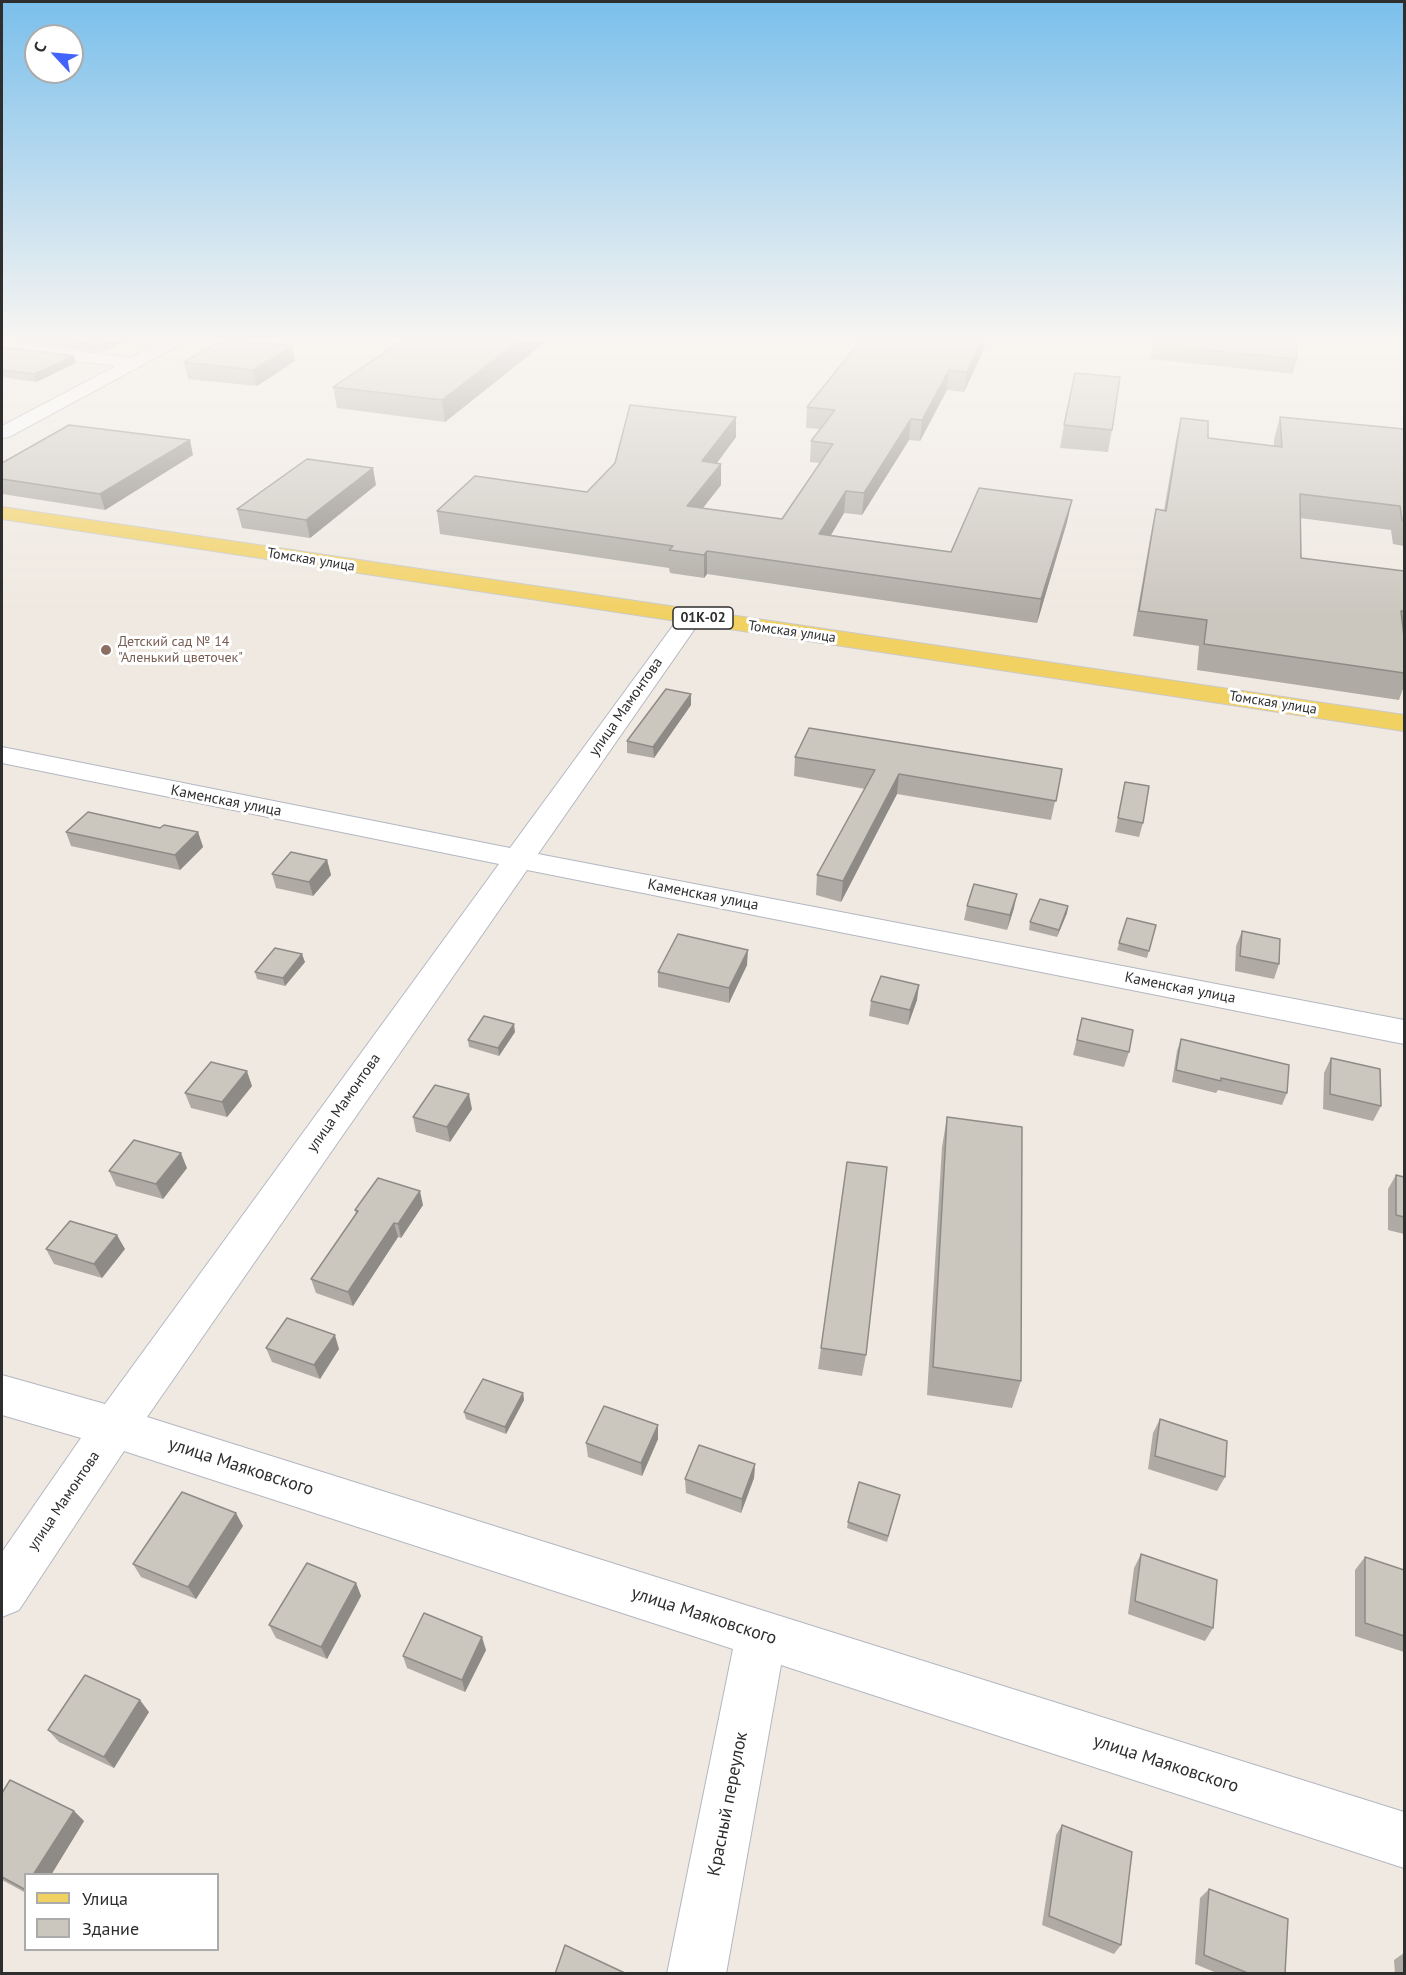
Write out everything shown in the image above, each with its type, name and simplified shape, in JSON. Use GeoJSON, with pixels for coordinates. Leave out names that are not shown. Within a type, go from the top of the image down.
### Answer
{"type":"FeatureCollection","features":[{"type":"Feature","properties":{"kind":"main road","name":"Томская улица"},"geometry":{"type":"LineString","coordinates":[[2,513],[1404,723]]}},
{"type":"Feature","properties":{"kind":"street","name":"улица Мамонтова"},"geometry":{"type":"LineString","coordinates":[[2,1593],[114,1427],[691,617]]}},
{"type":"Feature","properties":{"kind":"street","name":"Каменская улица"},"geometry":{"type":"LineString","coordinates":[[2,755],[518,859],[1404,1032]]}},
{"type":"Feature","properties":{"kind":"street","name":"улица Маяковского"},"geometry":{"type":"LineString","coordinates":[[2,1395],[114,1427],[1404,1840]]}},
{"type":"Feature","properties":{"kind":"street","name":"Красный переулок"},"geometry":{"type":"LineString","coordinates":[[696,1974],[761,1634]]}},
{"type":"Feature","properties":{"kind":"building"},"geometry":{"type":"Polygon","coordinates":[[[56,432],[127,432],[190,440],[100,494],[2,479],[2,463],[56,432]]]}},
{"type":"Feature","properties":{"kind":"building"},"geometry":{"type":"Polygon","coordinates":[[[623,432],[724,432],[702,461],[721,464],[687,506],[782,519],[833,444],[811,441],[818,432],[903,432],[864,493],[846,491],[819,534],[951,552],[979,488],[1072,500],[1041,599],[707,551],[704,555],[669,550],[673,546],[437,511],[475,476],[587,492],[615,463],[623,432]]]}},
{"type":"Feature","properties":{"kind":"building"},"geometry":{"type":"Polygon","coordinates":[[[1179,432],[1208,432],[1208,438],[1282,447],[1281,432],[1404,432],[1404,521],[1400,506],[1300,494],[1301,558],[1404,571],[1404,611],[1401,611],[1404,673],[1204,644],[1207,620],[1139,611],[1156,509],[1166,511],[1179,432]]]}},
{"type":"Feature","properties":{"kind":"building"},"geometry":{"type":"Polygon","coordinates":[[[307,459],[373,468],[306,520],[237,509],[307,459]]]}},
{"type":"Feature","properties":{"kind":"building"},"geometry":{"type":"Polygon","coordinates":[[[666,689],[691,694],[653,747],[627,741],[666,689]]]}},
{"type":"Feature","properties":{"kind":"building"},"geometry":{"type":"Polygon","coordinates":[[[809,728],[1062,769],[1056,801],[899,774],[843,881],[817,875],[875,770],[795,757],[809,728]]]}},
{"type":"Feature","properties":{"kind":"building"},"geometry":{"type":"Polygon","coordinates":[[[1125,782],[1149,786],[1143,823],[1118,818],[1125,782]]]}},
{"type":"Feature","properties":{"kind":"building"},"geometry":{"type":"Polygon","coordinates":[[[88,812],[160,828],[164,825],[198,832],[175,855],[66,832],[88,812]]]}},
{"type":"Feature","properties":{"kind":"building"},"geometry":{"type":"Polygon","coordinates":[[[291,852],[327,860],[309,882],[272,874],[291,852]]]}},
{"type":"Feature","properties":{"kind":"building"},"geometry":{"type":"Polygon","coordinates":[[[974,884],[1017,894],[1010,915],[967,906],[974,884]]]}},
{"type":"Feature","properties":{"kind":"building"},"geometry":{"type":"Polygon","coordinates":[[[1040,899],[1068,906],[1059,930],[1030,922],[1040,899]]]}},
{"type":"Feature","properties":{"kind":"building"},"geometry":{"type":"Polygon","coordinates":[[[1127,918],[1156,925],[1149,951],[1119,943],[1127,918]]]}},
{"type":"Feature","properties":{"kind":"building"},"geometry":{"type":"Polygon","coordinates":[[[1242,931],[1280,939],[1279,964],[1240,956],[1242,931]]]}},
{"type":"Feature","properties":{"kind":"building"},"geometry":{"type":"Polygon","coordinates":[[[678,934],[748,950],[729,988],[658,972],[678,934]]]}},
{"type":"Feature","properties":{"kind":"building"},"geometry":{"type":"Polygon","coordinates":[[[275,948],[302,954],[283,978],[255,972],[275,948]]]}},
{"type":"Feature","properties":{"kind":"building"},"geometry":{"type":"Polygon","coordinates":[[[881,976],[919,985],[910,1010],[871,1001],[881,976]]]}},
{"type":"Feature","properties":{"kind":"building"},"geometry":{"type":"Polygon","coordinates":[[[484,1016],[514,1024],[498,1048],[468,1040],[484,1016]]]}},
{"type":"Feature","properties":{"kind":"building"},"geometry":{"type":"Polygon","coordinates":[[[1082,1018],[1133,1030],[1129,1052],[1077,1040],[1082,1018]]]}},
{"type":"Feature","properties":{"kind":"building"},"geometry":{"type":"Polygon","coordinates":[[[1181,1039],[1289,1065],[1287,1093],[1176,1070],[1181,1039]]]}},
{"type":"Feature","properties":{"kind":"building"},"geometry":{"type":"Polygon","coordinates":[[[1331,1058],[1380,1069],[1381,1106],[1330,1094],[1331,1058]]]}},
{"type":"Feature","properties":{"kind":"building"},"geometry":{"type":"Polygon","coordinates":[[[211,1062],[247,1071],[222,1102],[185,1093],[211,1062]]]}},
{"type":"Feature","properties":{"kind":"building"},"geometry":{"type":"Polygon","coordinates":[[[435,1085],[469,1094],[447,1127],[413,1117],[435,1085]]]}},
{"type":"Feature","properties":{"kind":"building"},"geometry":{"type":"Polygon","coordinates":[[[947,1117],[1022,1127],[1021,1381],[933,1367],[947,1117]]]}},
{"type":"Feature","properties":{"kind":"building"},"geometry":{"type":"Polygon","coordinates":[[[134,1140],[181,1153],[156,1184],[109,1171],[134,1140]]]}},
{"type":"Feature","properties":{"kind":"building"},"geometry":{"type":"Polygon","coordinates":[[[847,1162],[887,1167],[866,1355],[821,1348],[847,1162]]]}},
{"type":"Feature","properties":{"kind":"building"},"geometry":{"type":"Polygon","coordinates":[[[1396,1175],[1404,1177],[1404,1217],[1396,1215],[1396,1175]]]}},
{"type":"Feature","properties":{"kind":"building"},"geometry":{"type":"Polygon","coordinates":[[[378,1178],[420,1191],[398,1224],[394,1223],[348,1292],[311,1279],[358,1211],[355,1210],[378,1178]]]}},
{"type":"Feature","properties":{"kind":"building"},"geometry":{"type":"Polygon","coordinates":[[[70,1221],[117,1235],[94,1264],[46,1249],[70,1221]]]}},
{"type":"Feature","properties":{"kind":"building"},"geometry":{"type":"Polygon","coordinates":[[[287,1318],[335,1335],[314,1365],[266,1348],[287,1318]]]}},
{"type":"Feature","properties":{"kind":"building"},"geometry":{"type":"Polygon","coordinates":[[[483,1379],[523,1393],[505,1427],[464,1412],[483,1379]]]}},
{"type":"Feature","properties":{"kind":"building"},"geometry":{"type":"Polygon","coordinates":[[[604,1406],[658,1425],[641,1463],[586,1443],[604,1406]]]}},
{"type":"Feature","properties":{"kind":"building"},"geometry":{"type":"Polygon","coordinates":[[[1160,1419],[1227,1441],[1225,1477],[1155,1456],[1160,1419]]]}},
{"type":"Feature","properties":{"kind":"building"},"geometry":{"type":"Polygon","coordinates":[[[699,1445],[755,1464],[742,1499],[685,1479],[699,1445]]]}},
{"type":"Feature","properties":{"kind":"building"},"geometry":{"type":"Polygon","coordinates":[[[859,1482],[900,1495],[888,1536],[848,1522],[859,1482]]]}},
{"type":"Feature","properties":{"kind":"building"},"geometry":{"type":"Polygon","coordinates":[[[182,1492],[236,1513],[188,1587],[133,1564],[182,1492]]]}},
{"type":"Feature","properties":{"kind":"building"},"geometry":{"type":"Polygon","coordinates":[[[1141,1554],[1217,1580],[1213,1628],[1135,1601],[1141,1554]]]}},
{"type":"Feature","properties":{"kind":"building"},"geometry":{"type":"Polygon","coordinates":[[[1365,1557],[1404,1570],[1404,1636],[1365,1623],[1365,1557]]]}},
{"type":"Feature","properties":{"kind":"building"},"geometry":{"type":"Polygon","coordinates":[[[307,1563],[356,1583],[321,1647],[269,1625],[307,1563]]]}},
{"type":"Feature","properties":{"kind":"building"},"geometry":{"type":"Polygon","coordinates":[[[424,1613],[482,1637],[462,1680],[403,1656],[424,1613]]]}},
{"type":"Feature","properties":{"kind":"building"},"geometry":{"type":"Polygon","coordinates":[[[85,1675],[140,1700],[104,1757],[48,1730],[85,1675]]]}},
{"type":"Feature","properties":{"kind":"building"},"geometry":{"type":"Polygon","coordinates":[[[10,1780],[74,1811],[34,1873],[24,1873],[24,1889],[2,1877],[2,1793],[10,1780]]]}},
{"type":"Feature","properties":{"kind":"building"},"geometry":{"type":"Polygon","coordinates":[[[1062,1825],[1132,1852],[1121,1945],[1049,1916],[1062,1825]]]}},
{"type":"Feature","properties":{"kind":"building"},"geometry":{"type":"Polygon","coordinates":[[[1209,1889],[1288,1919],[1285,1974],[1250,1974],[1204,1955],[1209,1889]]]}},
{"type":"Feature","properties":{"kind":"building"},"geometry":{"type":"Polygon","coordinates":[[[565,1945],[627,1974],[555,1974],[565,1945]]]}},
{"type":"Feature","properties":{"kind":"place","name":"Детский сад № 14 \"Аленький цветочек\""},"geometry":{"type":"Point","coordinates":[106,650]}}]}
